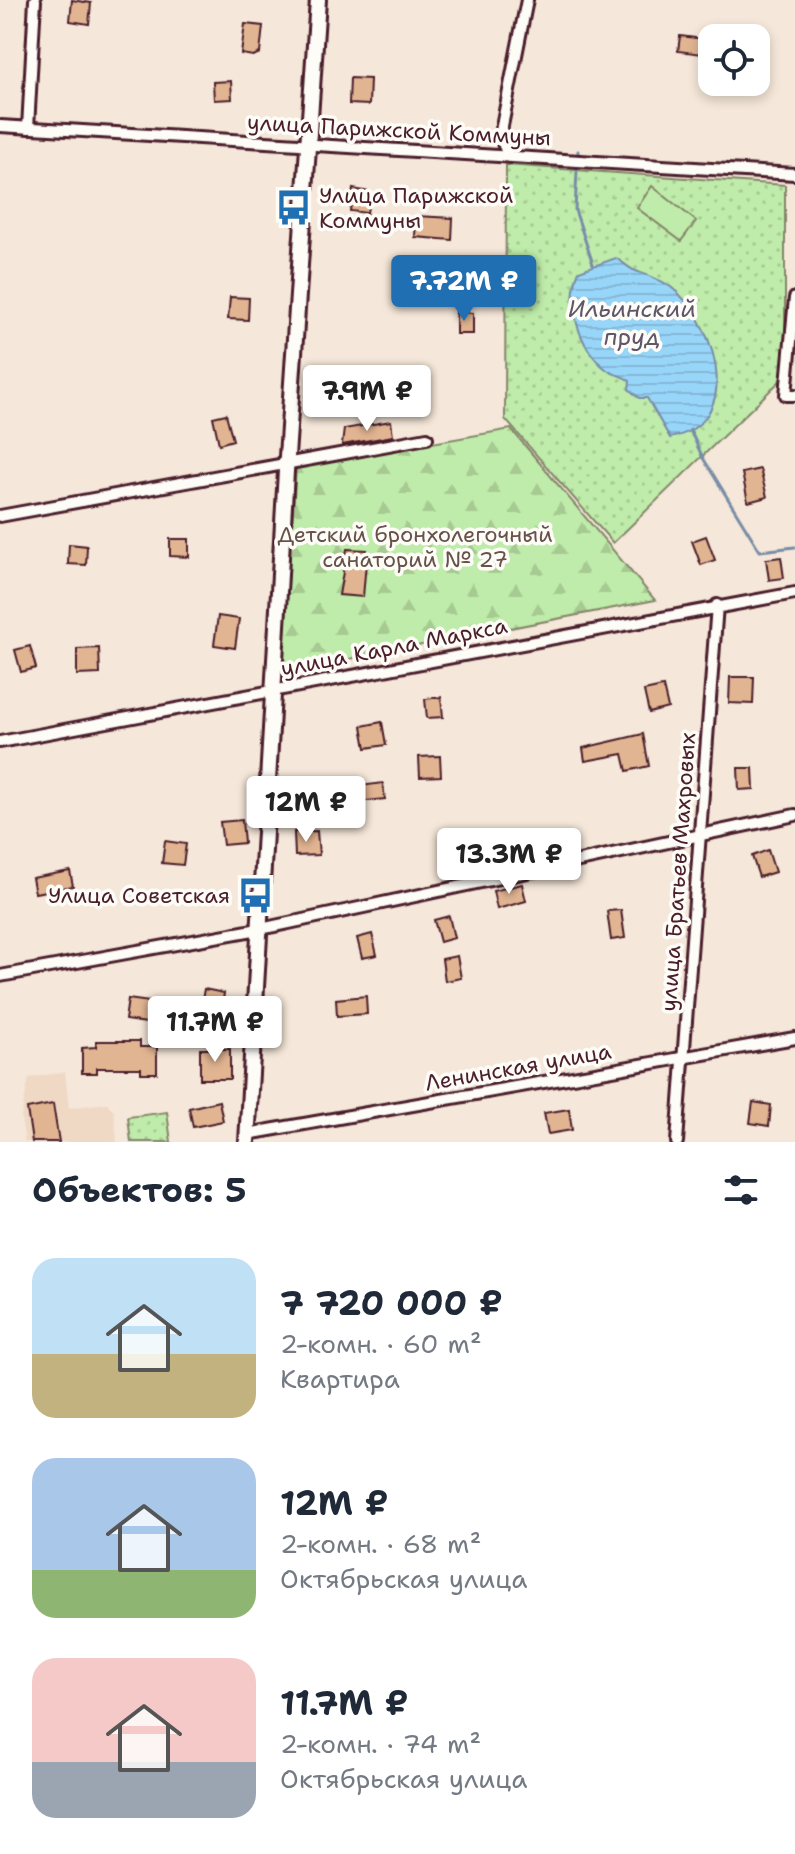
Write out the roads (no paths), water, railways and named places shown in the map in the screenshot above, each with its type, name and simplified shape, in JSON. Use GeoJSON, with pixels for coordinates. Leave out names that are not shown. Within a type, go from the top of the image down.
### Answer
{"type":"FeatureCollection","features":[{"type":"Feature","properties":{"kind":"main road"},"geometry":{"type":"LineString","coordinates":[[247,1138],[286,462],[318,0]]}},
{"type":"Feature","properties":{"kind":"street"},"geometry":{"type":"LineString","coordinates":[[28,128],[35,0]]}},
{"type":"Feature","properties":{"kind":"street"},"geometry":{"type":"LineString","coordinates":[[508,155],[500,136],[527,0]]}},
{"type":"Feature","properties":{"kind":"street","name":"улица Парижской Коммуны"},"geometry":{"type":"LineString","coordinates":[[0,126],[795,174]]}},
{"type":"Feature","properties":{"kind":"street"},"geometry":{"type":"LineString","coordinates":[[790,395],[795,298]]}},
{"type":"Feature","properties":{"kind":"street"},"geometry":{"type":"LineString","coordinates":[[0,516],[427,438]]}},
{"type":"Feature","properties":{"kind":"street","name":"улица Карла Маркса"},"geometry":{"type":"LineString","coordinates":[[0,742],[717,605],[795,593]]}},
{"type":"Feature","properties":{"kind":"street","name":"улица Братьев Махровых"},"geometry":{"type":"LineString","coordinates":[[677,1142],[717,605]]}},
{"type":"Feature","properties":{"kind":"street"},"geometry":{"type":"LineString","coordinates":[[0,976],[259,929],[795,815]]}},
{"type":"Feature","properties":{"kind":"street","name":"Ленинская улица"},"geometry":{"type":"LineString","coordinates":[[247,1138],[795,1038]]}},
{"type":"Feature","properties":{"kind":"water","name":"Ильинский пруд"},"geometry":{"type":"Polygon","coordinates":[[[616,258],[679,294],[693,311],[713,352],[715,396],[708,414],[693,429],[670,438],[647,398],[639,398],[629,389],[630,381],[610,372],[597,361],[577,325],[574,297],[579,271],[616,258]]]}},
{"type":"Feature","properties":{"kind":"waterway"},"geometry":{"type":"LineString","coordinates":[[578,151],[575,210],[593,264]]}},
{"type":"Feature","properties":{"kind":"waterway"},"geometry":{"type":"LineString","coordinates":[[690,430],[703,458],[760,551],[795,547]]}},
{"type":"Feature","properties":{"kind":"place","name":"Улица Парижской Коммуны"},"geometry":{"type":"Point","coordinates":[293,208]}},
{"type":"Feature","properties":{"kind":"place","name":"Улица Советская"},"geometry":{"type":"Point","coordinates":[256,895]}},
{"type":"Feature","properties":{"kind":"park label","name":"Детский бронхолегочный санаторий № 27"},"geometry":{"type":"Point","coordinates":[415,546]}}]}
